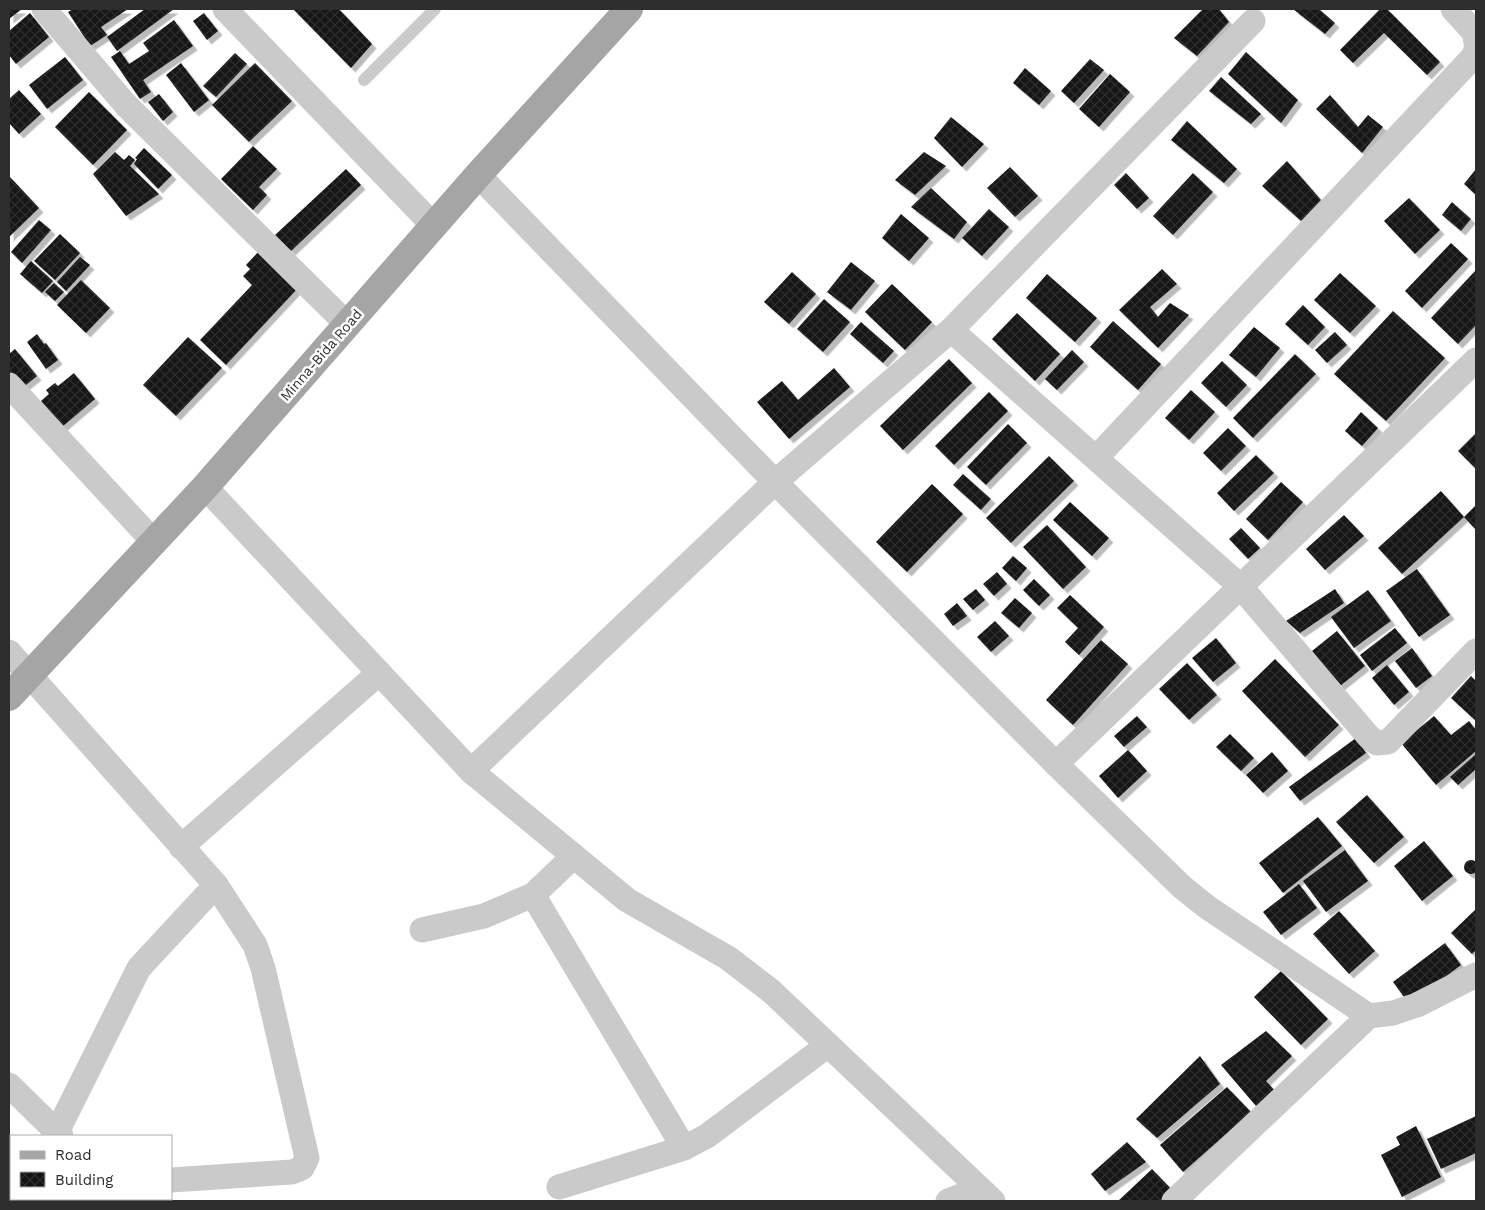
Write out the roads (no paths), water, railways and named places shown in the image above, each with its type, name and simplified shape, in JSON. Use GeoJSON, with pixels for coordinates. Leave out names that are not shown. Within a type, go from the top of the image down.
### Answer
{"type":"FeatureCollection","features":[{"type":"Feature","properties":{"kind":"main road","name":"Minna-Bida Road"},"geometry":{"type":"LineString","coordinates":[[9,697],[205,487],[478,175],[629,9]]}},
{"type":"Feature","properties":{"kind":"street"},"geometry":{"type":"LineString","coordinates":[[44,9],[126,105],[347,324]]}},
{"type":"Feature","properties":{"kind":"street"},"geometry":{"type":"LineString","coordinates":[[225,9],[434,226]]}},
{"type":"Feature","properties":{"kind":"street"},"geometry":{"type":"LineString","coordinates":[[1453,9],[1474,32],[1476,42]]}},
{"type":"Feature","properties":{"kind":"street"},"geometry":{"type":"LineString","coordinates":[[471,771],[776,482],[951,330],[1253,21]]}},
{"type":"Feature","properties":{"kind":"street"},"geometry":{"type":"LineString","coordinates":[[1096,458],[1474,56],[1476,49]]}},
{"type":"Feature","properties":{"kind":"street"},"geometry":{"type":"LineString","coordinates":[[478,175],[776,482],[1056,764],[1182,887],[1207,907],[1369,1016]]}},
{"type":"Feature","properties":{"kind":"street"},"geometry":{"type":"LineString","coordinates":[[951,330],[1240,586],[1369,738],[1377,743],[1388,742],[1476,650]]}},
{"type":"Feature","properties":{"kind":"street"},"geometry":{"type":"LineString","coordinates":[[1056,764],[1476,360]]}},
{"type":"Feature","properties":{"kind":"street"},"geometry":{"type":"LineString","coordinates":[[9,385],[154,542]]}},
{"type":"Feature","properties":{"kind":"street"},"geometry":{"type":"LineString","coordinates":[[205,487],[471,771],[627,900],[728,958],[771,991],[986,1195]]}},
{"type":"Feature","properties":{"kind":"street"},"geometry":{"type":"LineString","coordinates":[[9,652],[216,885],[254,945],[263,968],[307,1158],[302,1168],[292,1172],[172,1180]]}},
{"type":"Feature","properties":{"kind":"street"},"geometry":{"type":"LineString","coordinates":[[182,846],[379,673]]}},
{"type":"Feature","properties":{"kind":"street"},"geometry":{"type":"LineString","coordinates":[[422,930],[484,916],[533,895],[574,856]]}},
{"type":"Feature","properties":{"kind":"street"},"geometry":{"type":"LineString","coordinates":[[9,1085],[59,1134],[139,968],[216,885]]}},
{"type":"Feature","properties":{"kind":"street"},"geometry":{"type":"LineString","coordinates":[[533,895],[684,1148]]}},
{"type":"Feature","properties":{"kind":"street"},"geometry":{"type":"LineString","coordinates":[[1174,1201],[1369,1016],[1393,1013],[1417,1005],[1476,975]]}},
{"type":"Feature","properties":{"kind":"street"},"geometry":{"type":"LineString","coordinates":[[559,1186],[684,1148],[708,1136],[828,1045]]}},
{"type":"Feature","properties":{"kind":"street"},"geometry":{"type":"LineString","coordinates":[[948,1201],[986,1195]]}},
{"type":"Feature","properties":{"kind":"lane"},"geometry":{"type":"LineString","coordinates":[[364,80],[435,9]]}}]}
